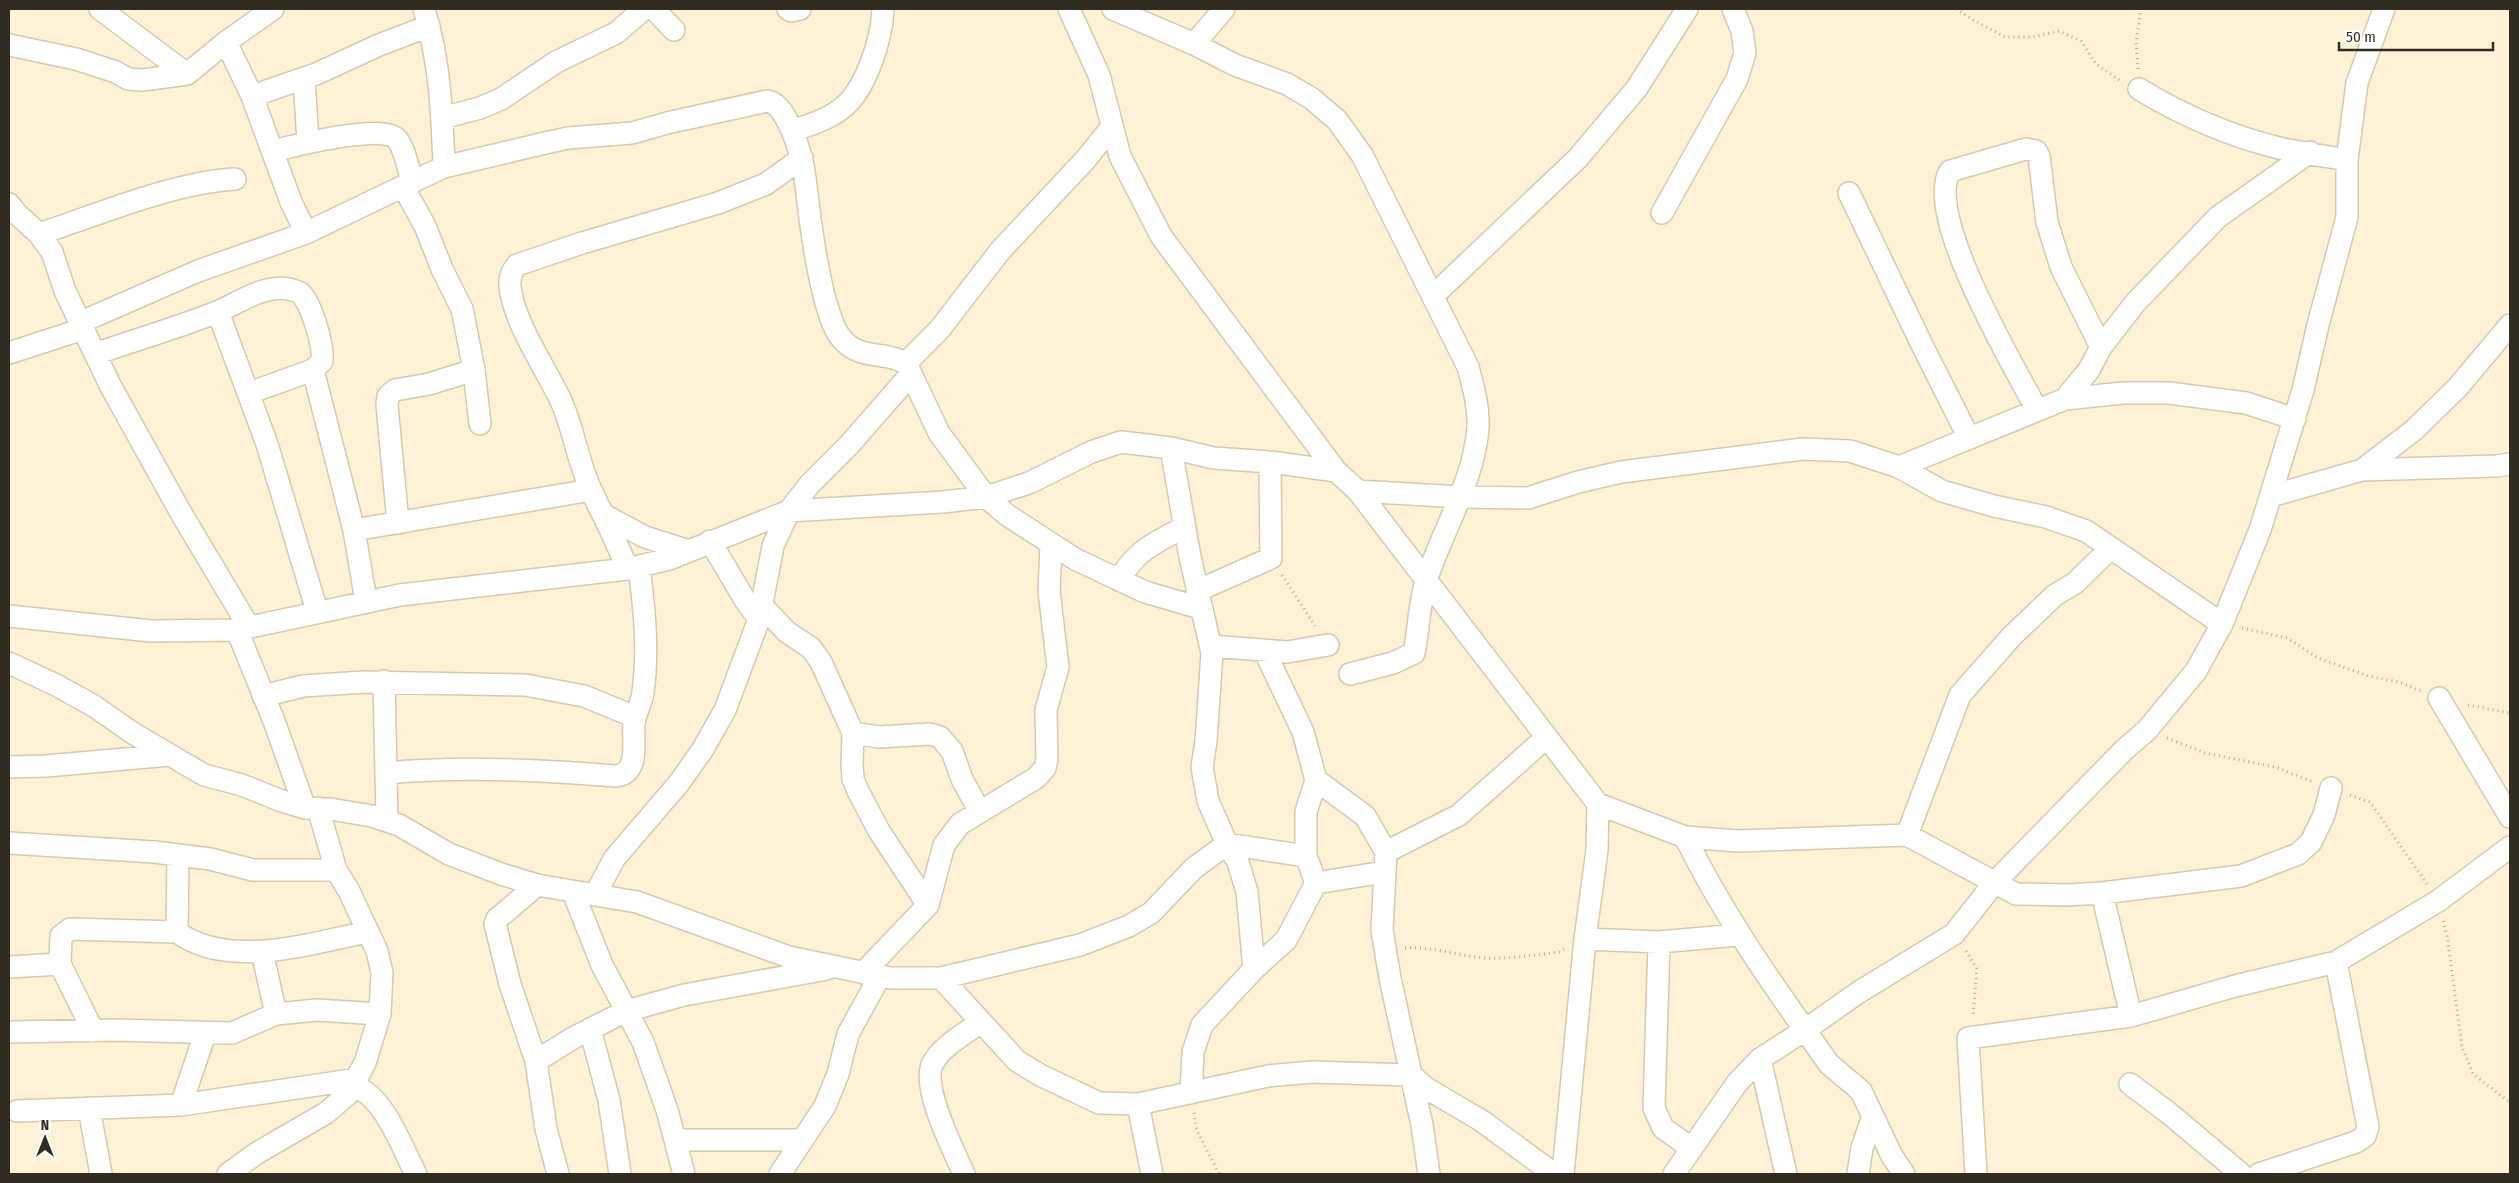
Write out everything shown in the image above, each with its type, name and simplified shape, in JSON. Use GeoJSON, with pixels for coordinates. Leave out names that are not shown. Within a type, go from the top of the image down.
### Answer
{"type":"FeatureCollection","features":[{"type":"Feature","properties":{"kind":"street"},"geometry":{"type":"LineString","coordinates":[[100,9],[187,74]]}},
{"type":"Feature","properties":{"kind":"street"},"geometry":{"type":"LineString","coordinates":[[9,45],[76,59],[116,72],[128,79],[187,74],[226,42],[273,9]]}},
{"type":"Feature","properties":{"kind":"street"},"geometry":{"type":"LineString","coordinates":[[442,118],[480,108],[501,99],[556,62],[616,33],[644,9]]}},
{"type":"Feature","properties":{"kind":"street"},"geometry":{"type":"LineString","coordinates":[[654,9],[674,30]]}},
{"type":"Feature","properties":{"kind":"street"},"geometry":{"type":"LineString","coordinates":[[788,9],[792,11],[800,9]]}},
{"type":"Feature","properties":{"kind":"street"},"geometry":{"type":"LineString","coordinates":[[792,131],[828,118],[841,110],[856,94],[878,42],[883,9]]}},
{"type":"Feature","properties":{"kind":"street"},"geometry":{"type":"LineString","coordinates":[[1069,9],[1100,76],[1111,128],[1120,156],[1161,236],[1336,471],[1358,490],[1598,804],[1685,837],[1738,841],[1907,835],[2016,894],[2102,893],[2241,876],[2298,854],[2311,842],[2324,816],[2331,788]]}},
{"type":"Feature","properties":{"kind":"street"},"geometry":{"type":"LineString","coordinates":[[1113,9],[1194,44],[1235,65],[1287,84],[1311,98],[1337,120],[1362,155],[1434,295],[1468,367],[1477,398],[1478,427],[1460,497],[1426,580],[1414,653],[1393,663],[1350,674]]}},
{"type":"Feature","properties":{"kind":"street"},"geometry":{"type":"LineString","coordinates":[[1194,44],[1224,9]]}},
{"type":"Feature","properties":{"kind":"street"},"geometry":{"type":"LineString","coordinates":[[1662,213],[1737,79],[1745,53],[1742,31],[1733,9]]}},
{"type":"Feature","properties":{"kind":"street"},"geometry":{"type":"LineString","coordinates":[[1674,1174],[1737,1082],[1760,1059],[1859,992],[1954,934],[1995,882],[2124,750],[2147,730],[2196,671],[2222,624],[2260,530],[2295,420],[2347,217],[2347,160],[2357,83],[2384,9]]}},
{"type":"Feature","properties":{"kind":"street"},"geometry":{"type":"LineString","coordinates":[[1434,295],[1578,158],[1638,88],[1690,11]]}},
{"type":"Feature","properties":{"kind":"street"},"geometry":{"type":"LineString","coordinates":[[252,96],[304,78],[379,45],[427,18],[436,58],[442,118],[444,167]]}},
{"type":"Feature","properties":{"kind":"street"},"geometry":{"type":"LineString","coordinates":[[226,42],[252,96],[291,202],[306,233]]}},
{"type":"Feature","properties":{"kind":"street"},"geometry":{"type":"LineString","coordinates":[[304,78],[308,142]]}},
{"type":"Feature","properties":{"kind":"street"},"geometry":{"type":"LineString","coordinates":[[2139,90],[2178,112],[2280,148],[2347,160]]}},
{"type":"Feature","properties":{"kind":"street"},"geometry":{"type":"LineString","coordinates":[[9,353],[81,326],[198,272],[306,233],[444,167],[558,140],[632,133],[667,123],[767,101],[773,102],[782,111],[802,158],[815,256],[835,329],[850,348],[857,352],[889,356],[908,369],[939,433],[986,497],[1008,515],[1075,559],[1145,592],[1199,600],[1271,558],[1270,462]]}},
{"type":"Feature","properties":{"kind":"street"},"geometry":{"type":"LineString","coordinates":[[595,895],[614,859],[680,783],[703,750],[725,710],[761,613],[766,576],[773,546],[789,511],[810,484],[849,445],[1000,251],[1080,165],[1111,128]]}},
{"type":"Feature","properties":{"kind":"street"},"geometry":{"type":"LineString","coordinates":[[273,151],[308,142],[364,134],[392,136],[403,149],[408,185],[442,269],[462,309],[474,370],[480,424]]}},
{"type":"Feature","properties":{"kind":"street"},"geometry":{"type":"LineString","coordinates":[[2037,410],[1961,262],[1945,202],[1945,179],[1950,171],[2026,149],[2036,151],[2039,156],[2047,222],[2062,267],[2101,347]]}},
{"type":"Feature","properties":{"kind":"street"},"geometry":{"type":"LineString","coordinates":[[2066,399],[2088,370],[2101,347],[2136,302],[2218,217],[2310,152]]}},
{"type":"Feature","properties":{"kind":"street"},"geometry":{"type":"LineString","coordinates":[[386,773],[433,769],[531,770],[619,776],[629,768],[634,758],[635,717],[643,693],[646,645],[633,567],[591,490],[562,403],[538,359],[515,306],[510,286],[514,268],[582,242],[678,216],[757,188],[776,178],[802,158]]}},
{"type":"Feature","properties":{"kind":"street"},"geometry":{"type":"LineString","coordinates":[[39,234],[149,198],[209,182],[235,179]]}},
{"type":"Feature","properties":{"kind":"street"},"geometry":{"type":"LineString","coordinates":[[1850,193],[1923,347],[1970,438]]}},
{"type":"Feature","properties":{"kind":"street"},"geometry":{"type":"LineString","coordinates":[[9,204],[39,234],[52,252],[65,291],[95,354],[243,628],[263,696],[336,870],[349,891],[368,932],[382,973],[380,1014],[366,1063],[356,1082],[340,1102],[326,1113],[257,1153],[228,1174]]}},
{"type":"Feature","properties":{"kind":"street"},"geometry":{"type":"LineString","coordinates":[[95,354],[218,312],[257,294],[274,289],[290,289],[300,293],[315,324],[323,352],[321,364],[313,370],[249,393]]}},
{"type":"Feature","properties":{"kind":"street"},"geometry":{"type":"LineString","coordinates":[[218,312],[249,393],[291,520],[317,611]]}},
{"type":"Feature","properties":{"kind":"street"},"geometry":{"type":"LineString","coordinates":[[2362,470],[2414,430],[2458,387],[2510,325]]}},
{"type":"Feature","properties":{"kind":"street"},"geometry":{"type":"LineString","coordinates":[[313,370],[354,530],[366,602]]}},
{"type":"Feature","properties":{"kind":"street"},"geometry":{"type":"LineString","coordinates":[[398,522],[386,405],[388,396],[395,390],[429,384],[474,370]]}},
{"type":"Feature","properties":{"kind":"street"},"geometry":{"type":"LineString","coordinates":[[1899,467],[2066,399],[2123,393],[2169,393],[2246,404],[2295,420]]}},
{"type":"Feature","properties":{"kind":"street"},"geometry":{"type":"LineString","coordinates":[[9,616],[151,631],[198,632],[243,628],[400,595],[633,567],[689,552],[710,541],[789,511],[943,502],[986,497],[1028,483],[1110,444],[1121,442],[1171,448],[1214,458],[1270,462],[1336,471]]}},
{"type":"Feature","properties":{"kind":"street"},"geometry":{"type":"LineString","coordinates":[[1171,448],[1184,527],[1212,653],[1206,741],[1202,767],[1208,801],[1226,844],[1238,862],[1247,892],[1254,969]]}},
{"type":"Feature","properties":{"kind":"street"},"geometry":{"type":"LineString","coordinates":[[1358,490],[1460,497],[1528,498],[1578,482],[1621,472],[1803,449],[1850,451],[1899,467],[1942,490],[2046,517],[2086,531],[2222,624]]}},
{"type":"Feature","properties":{"kind":"street"},"geometry":{"type":"LineString","coordinates":[[2271,496],[2362,470],[2510,464]]}},
{"type":"Feature","properties":{"kind":"street"},"geometry":{"type":"LineString","coordinates":[[354,530],[591,490]]}},
{"type":"Feature","properties":{"kind":"street"},"geometry":{"type":"LineString","coordinates":[[604,515],[645,537],[689,552]]}},
{"type":"Feature","properties":{"kind":"street"},"geometry":{"type":"LineString","coordinates":[[1119,580],[1130,561],[1138,554],[1184,527]]}},
{"type":"Feature","properties":{"kind":"street"},"geometry":{"type":"LineString","coordinates":[[710,541],[745,600],[811,648],[832,684],[853,734],[853,779],[858,791],[879,831],[928,905]]}},
{"type":"Feature","properties":{"kind":"street"},"geometry":{"type":"LineString","coordinates":[[780,1174],[828,1099],[838,1074],[848,1034],[872,975],[928,905],[944,845],[960,824],[1036,778],[1045,768],[1047,759],[1046,704],[1058,668],[1049,591],[1051,545]]}},
{"type":"Feature","properties":{"kind":"street"},"geometry":{"type":"LineString","coordinates":[[1907,835],[1960,695],[2012,636],[2055,595],[2076,583],[2110,549]]}},
{"type":"Feature","properties":{"kind":"street"},"geometry":{"type":"LineString","coordinates":[[1211,646],[1287,652],[1328,645]]}},
{"type":"Feature","properties":{"kind":"street"},"geometry":{"type":"LineString","coordinates":[[1264,650],[1303,732],[1316,780],[1306,812],[1306,856],[1316,883]]}},
{"type":"Feature","properties":{"kind":"street"},"geometry":{"type":"LineString","coordinates":[[9,664],[86,702],[204,775],[242,785],[311,808],[372,816],[387,821],[474,865],[537,885],[637,902],[789,957],[872,975],[914,980],[941,978],[1080,945],[1128,926],[1151,913],[1194,868],[1226,844],[1306,856]]}},
{"type":"Feature","properties":{"kind":"street"},"geometry":{"type":"LineString","coordinates":[[263,696],[303,686],[384,681],[525,685],[584,696],[635,717]]}},
{"type":"Feature","properties":{"kind":"street"},"geometry":{"type":"LineString","coordinates":[[384,681],[387,821]]}},
{"type":"Feature","properties":{"kind":"street"},"geometry":{"type":"LineString","coordinates":[[2439,698],[2510,817]]}},
{"type":"Feature","properties":{"kind":"street"},"geometry":{"type":"LineString","coordinates":[[853,734],[879,736],[930,734],[940,736],[952,751],[962,779],[980,812]]}},
{"type":"Feature","properties":{"kind":"street"},"geometry":{"type":"LineString","coordinates":[[1191,1093],[1193,1052],[1199,1030],[1254,969],[1286,940],[1316,883],[1385,862],[1458,815],[1546,737]]}},
{"type":"Feature","properties":{"kind":"street"},"geometry":{"type":"LineString","coordinates":[[9,767],[170,754]]}},
{"type":"Feature","properties":{"kind":"street"},"geometry":{"type":"LineString","coordinates":[[1316,780],[1365,816],[1385,862],[1382,930],[1429,1174]]}},
{"type":"Feature","properties":{"kind":"street"},"geometry":{"type":"LineString","coordinates":[[1563,1174],[1585,939],[1597,850],[1598,804]]}},
{"type":"Feature","properties":{"kind":"street"},"geometry":{"type":"LineString","coordinates":[[1685,837],[1701,871],[1738,935],[1829,1064],[1861,1091],[1892,1156],[1904,1174]]}},
{"type":"Feature","properties":{"kind":"street"},"geometry":{"type":"LineString","coordinates":[[9,843],[178,855],[210,859],[253,870],[336,870]]}},
{"type":"Feature","properties":{"kind":"street"},"geometry":{"type":"LineString","coordinates":[[1976,1174],[1968,1038],[2025,1028],[2131,1016],[2235,986],[2336,962],[2438,900],[2510,847]]}},
{"type":"Feature","properties":{"kind":"street"},"geometry":{"type":"LineString","coordinates":[[177,932],[178,855]]}},
{"type":"Feature","properties":{"kind":"street"},"geometry":{"type":"LineString","coordinates":[[537,885],[497,919],[495,924],[510,984],[536,1061],[546,1129],[558,1174]]}},
{"type":"Feature","properties":{"kind":"street"},"geometry":{"type":"LineString","coordinates":[[573,892],[602,966],[643,1042],[656,1075],[684,1174]]}},
{"type":"Feature","properties":{"kind":"street"},"geometry":{"type":"LineString","coordinates":[[2102,893],[2131,1016]]}},
{"type":"Feature","properties":{"kind":"street"},"geometry":{"type":"LineString","coordinates":[[93,1031],[60,964],[61,936],[70,929],[177,932],[195,943],[224,950],[262,952],[368,932]]}},
{"type":"Feature","properties":{"kind":"street"},"geometry":{"type":"LineString","coordinates":[[1585,939],[1659,942],[1738,935]]}},
{"type":"Feature","properties":{"kind":"street"},"geometry":{"type":"LineString","coordinates":[[1659,942],[1654,1108],[1663,1128],[1691,1148]]}},
{"type":"Feature","properties":{"kind":"street"},"geometry":{"type":"LineString","coordinates":[[262,952],[276,1014]]}},
{"type":"Feature","properties":{"kind":"street"},"geometry":{"type":"LineString","coordinates":[[2259,1174],[2356,1142],[2365,1136],[2368,1127],[2336,962]]}},
{"type":"Feature","properties":{"kind":"street"},"geometry":{"type":"LineString","coordinates":[[9,967],[60,964]]}},
{"type":"Feature","properties":{"kind":"street"},"geometry":{"type":"LineString","coordinates":[[536,1061],[626,1011],[684,995],[838,968]]}},
{"type":"Feature","properties":{"kind":"street"},"geometry":{"type":"LineString","coordinates":[[941,978],[1017,1061],[1040,1075],[1099,1103],[1138,1104],[1268,1076],[1312,1072],[1411,1075],[1426,1088],[1482,1121],[1554,1174]]}},
{"type":"Feature","properties":{"kind":"street"},"geometry":{"type":"LineString","coordinates":[[9,1032],[93,1031],[205,1034],[238,1032],[276,1014],[317,1010],[380,1014]]}},
{"type":"Feature","properties":{"kind":"street"},"geometry":{"type":"LineString","coordinates":[[964,1174],[948,1139],[935,1101],[931,1076],[932,1066],[945,1049],[981,1022]]}},
{"type":"Feature","properties":{"kind":"street"},"geometry":{"type":"LineString","coordinates":[[590,1030],[609,1100],[620,1174]]}},
{"type":"Feature","properties":{"kind":"street"},"geometry":{"type":"LineString","coordinates":[[181,1105],[205,1034]]}},
{"type":"Feature","properties":{"kind":"street"},"geometry":{"type":"LineString","coordinates":[[1760,1059],[1786,1174]]}},
{"type":"Feature","properties":{"kind":"street"},"geometry":{"type":"LineString","coordinates":[[17,1111],[181,1105],[356,1082],[371,1094],[384,1112],[416,1174]]}},
{"type":"Feature","properties":{"kind":"street"},"geometry":{"type":"LineString","coordinates":[[2130,1084],[2170,1114],[2241,1174]]}},
{"type":"Feature","properties":{"kind":"street"},"geometry":{"type":"LineString","coordinates":[[1138,1104],[1152,1174]]}},
{"type":"Feature","properties":{"kind":"street"},"geometry":{"type":"LineString","coordinates":[[89,1108],[101,1174]]}},
{"type":"Feature","properties":{"kind":"street"},"geometry":{"type":"LineString","coordinates":[[1858,1174],[1862,1148],[1872,1116]]}},
{"type":"Feature","properties":{"kind":"street"},"geometry":{"type":"LineString","coordinates":[[675,1140],[801,1140]]}},
{"type":"Feature","properties":{"kind":"path"},"geometry":{"type":"LineString","coordinates":[[1956,9],[2005,37],[2033,37],[2060,31],[2081,41],[2096,64],[2120,81],[2139,90],[2136,43],[2141,9]]}},
{"type":"Feature","properties":{"kind":"path"},"geometry":{"type":"LineString","coordinates":[[1271,558],[1328,645]]}},
{"type":"Feature","properties":{"kind":"path"},"geometry":{"type":"LineString","coordinates":[[2222,624],[2287,638],[2318,658],[2368,676],[2399,682],[2439,698],[2510,713]]}},
{"type":"Feature","properties":{"kind":"path"},"geometry":{"type":"LineString","coordinates":[[2147,730],[2205,752],[2275,767],[2370,802],[2438,900],[2447,935],[2462,1047],[2473,1074],[2508,1101]]}},
{"type":"Feature","properties":{"kind":"path"},"geometry":{"type":"LineString","coordinates":[[1954,934],[1977,969],[1973,1014],[1968,1038]]}},
{"type":"Feature","properties":{"kind":"path"},"geometry":{"type":"LineString","coordinates":[[1387,949],[1426,947],[1485,958],[1521,957],[1558,952],[1585,939]]}},
{"type":"Feature","properties":{"kind":"path"},"geometry":{"type":"LineString","coordinates":[[1191,1093],[1197,1131],[1219,1174]]}}]}
